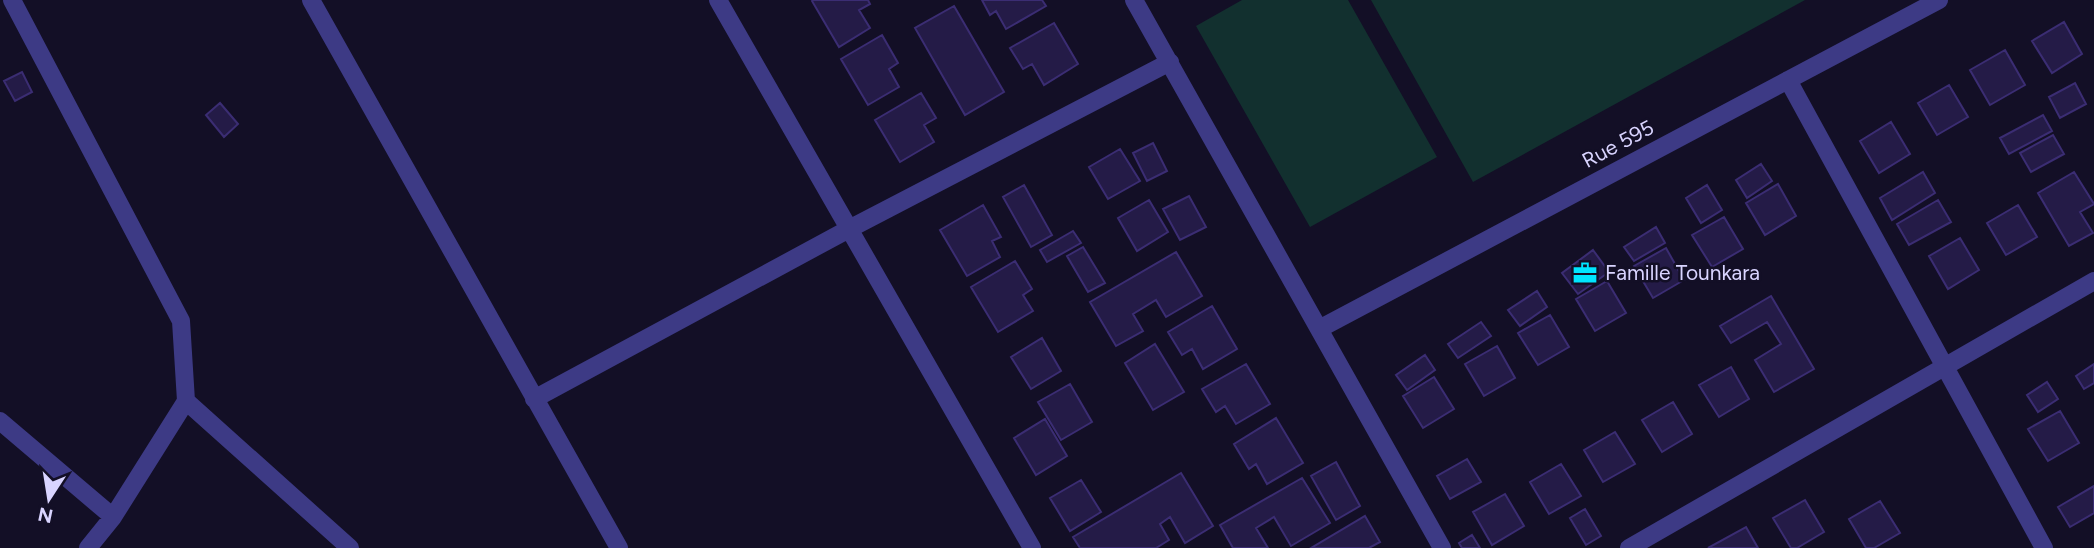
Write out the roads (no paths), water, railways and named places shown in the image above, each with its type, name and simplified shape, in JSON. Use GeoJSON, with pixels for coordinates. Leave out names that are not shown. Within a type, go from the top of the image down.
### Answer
{"type":"FeatureCollection","features":[{"type":"Feature","properties":{"kind":"street"},"geometry":{"type":"LineString","coordinates":[[12,0],[181,321],[186,401],[113,517],[88,548]]}},
{"type":"Feature","properties":{"kind":"street"},"geometry":{"type":"LineString","coordinates":[[311,0],[619,548]]}},
{"type":"Feature","properties":{"kind":"street"},"geometry":{"type":"LineString","coordinates":[[718,0],[1032,548]]}},
{"type":"Feature","properties":{"kind":"street"},"geometry":{"type":"LineString","coordinates":[[1133,0],[1442,548]]}},
{"type":"Feature","properties":{"kind":"street","name":"Rue 595"},"geometry":{"type":"LineString","coordinates":[[1319,329],[1939,0]]}},
{"type":"Feature","properties":{"kind":"street"},"geometry":{"type":"LineString","coordinates":[[534,399],[849,229],[1170,62]]}},
{"type":"Feature","properties":{"kind":"street"},"geometry":{"type":"LineString","coordinates":[[1788,80],[2044,548]]}},
{"type":"Feature","properties":{"kind":"street"},"geometry":{"type":"LineString","coordinates":[[1629,548],[2094,281]]}},
{"type":"Feature","properties":{"kind":"street"},"geometry":{"type":"LineString","coordinates":[[186,401],[350,548]]}},
{"type":"Feature","properties":{"kind":"street"},"geometry":{"type":"LineString","coordinates":[[0,421],[113,517]]}},
{"type":"Feature","properties":{"kind":"place","name":"Famille Tounkara"},"geometry":{"type":"Point","coordinates":[1585,273]}}]}
